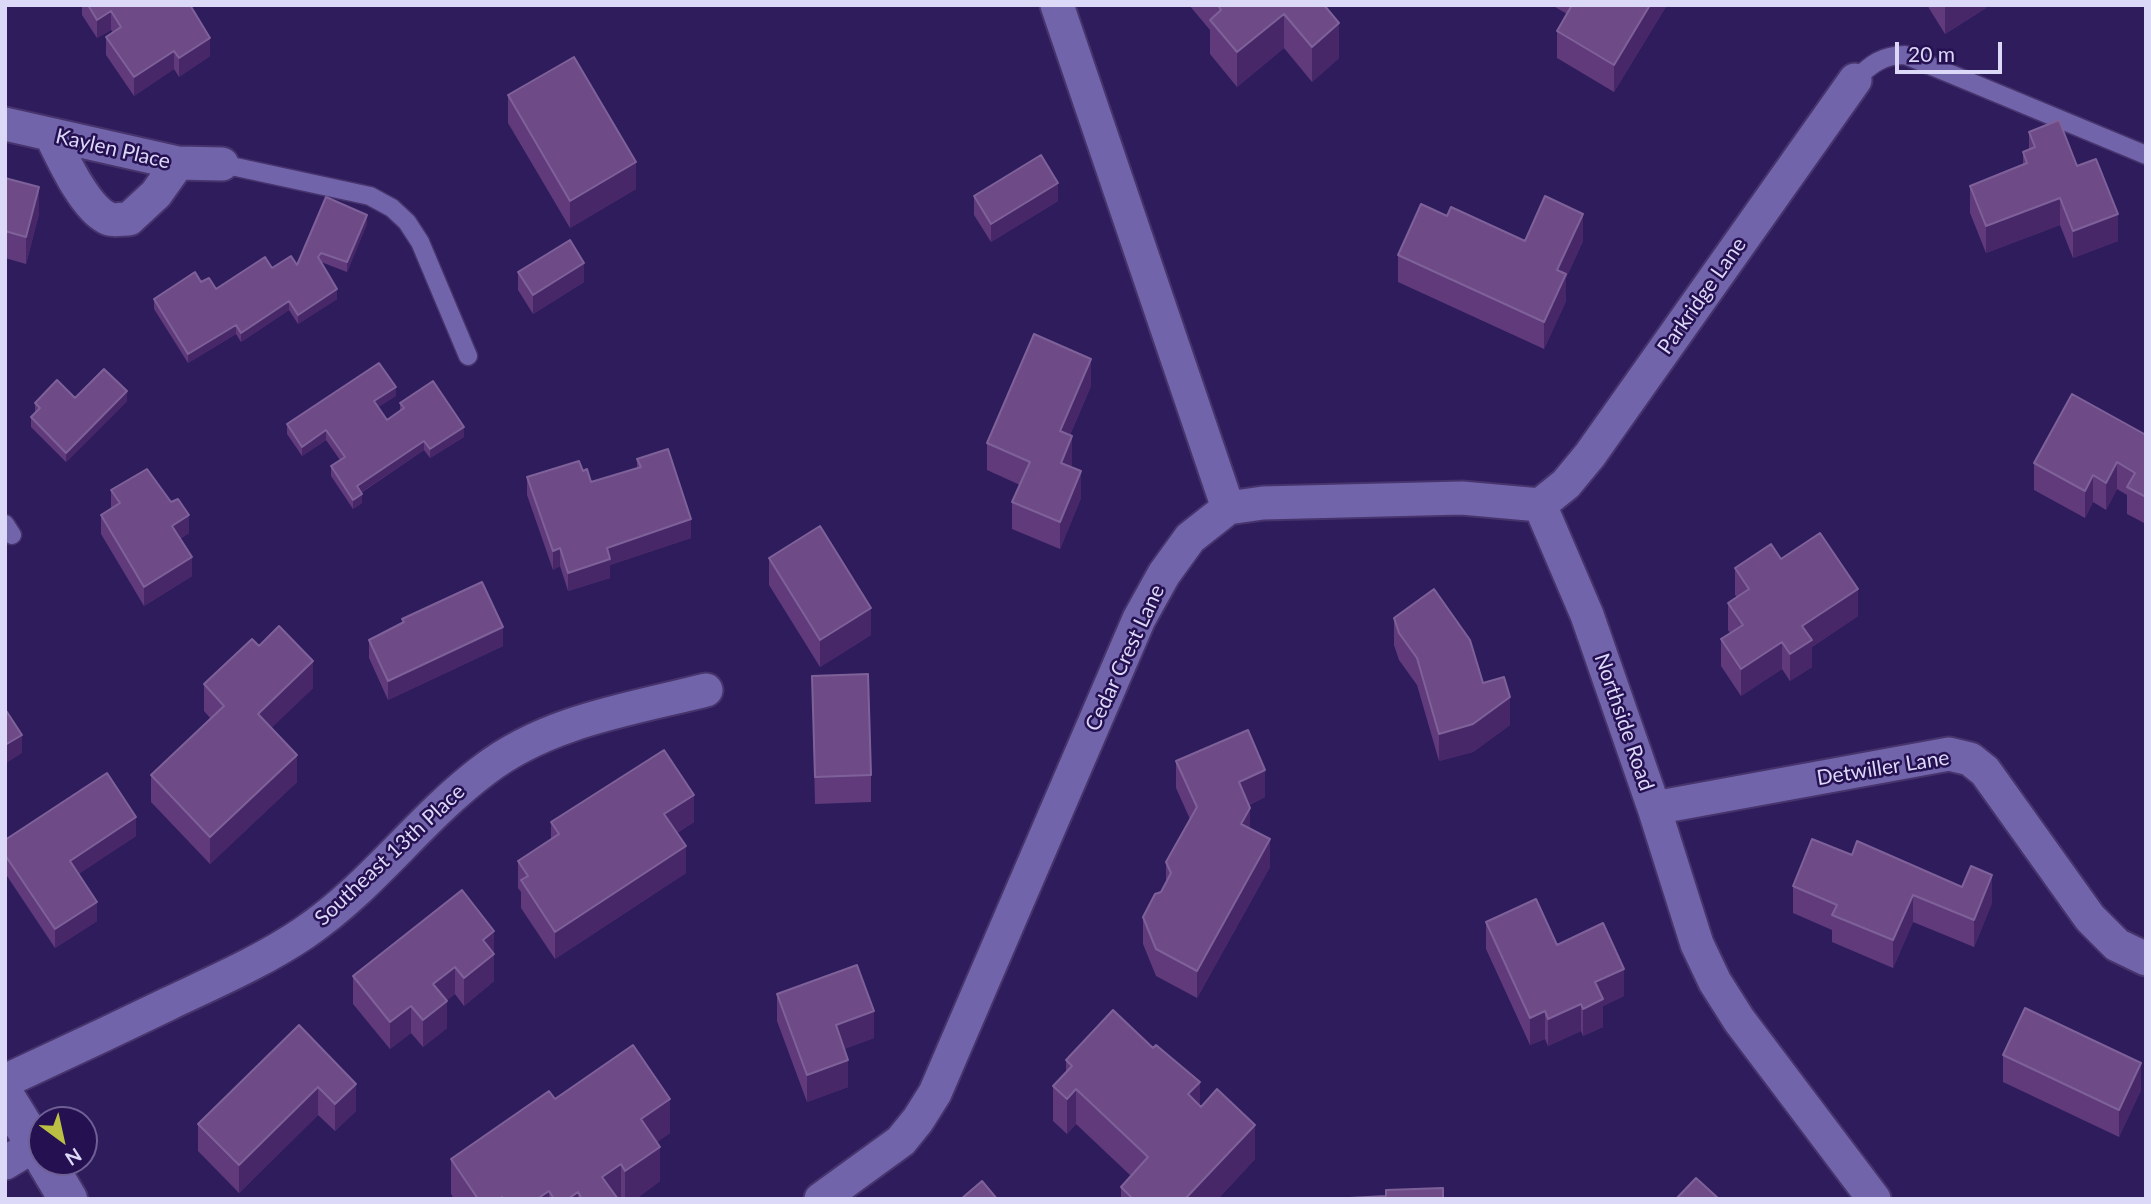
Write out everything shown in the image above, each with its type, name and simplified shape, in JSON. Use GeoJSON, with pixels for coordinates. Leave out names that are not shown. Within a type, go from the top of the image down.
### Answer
{"type":"FeatureCollection","features":[{"type":"Feature","properties":{"kind":"street"},"geometry":{"type":"LineString","coordinates":[[1057,5],[1228,508],[1264,503],[1462,498],[1540,505]]}},
{"type":"Feature","properties":{"kind":"street","name":"Parkridge Lane"},"geometry":{"type":"LineString","coordinates":[[1540,505],[1566,484],[1590,455],[1855,80]]}},
{"type":"Feature","properties":{"kind":"street","name":"Kaylen Place"},"geometry":{"type":"LineString","coordinates":[[5,124],[178,163],[222,164]]}},
{"type":"Feature","properties":{"kind":"street"},"geometry":{"type":"LineString","coordinates":[[51,135],[71,177],[99,212],[108,219],[129,219],[156,194],[178,163]]}},
{"type":"Feature","properties":{"kind":"street","name":"Northside Road"},"geometry":{"type":"LineString","coordinates":[[1540,505],[1587,615],[1654,808],[1697,944],[1715,982],[1739,1020],[1874,1199]]}},
{"type":"Feature","properties":{"kind":"street","name":"Cedar Crest Lane"},"geometry":{"type":"LineString","coordinates":[[821,1199],[901,1141],[918,1120],[934,1093],[1139,619],[1164,574],[1190,538],[1228,508]]}},
{"type":"Feature","properties":{"kind":"street","name":"Southeast 13th Place"},"geometry":{"type":"LineString","coordinates":[[5,1081],[264,959],[347,900],[448,800],[485,769],[527,743],[578,722],[706,690]]}},
{"type":"Feature","properties":{"kind":"street","name":"Detwiller Lane"},"geometry":{"type":"LineString","coordinates":[[1654,808],[1949,754],[1970,759],[1985,771],[2090,918],[2117,945],[2146,959]]}},
{"type":"Feature","properties":{"kind":"street"},"geometry":{"type":"LineString","coordinates":[[5,1096],[28,1148]]}},
{"type":"Feature","properties":{"kind":"street"},"geometry":{"type":"LineString","coordinates":[[48,1176],[68,1199]]}},
{"type":"Feature","properties":{"kind":"lane"},"geometry":{"type":"LineString","coordinates":[[1855,80],[1872,63],[1889,55],[1905,55],[2146,155]]}},
{"type":"Feature","properties":{"kind":"lane"},"geometry":{"type":"LineString","coordinates":[[222,164],[370,196],[392,208],[407,222],[420,242],[468,356]]}},
{"type":"Feature","properties":{"kind":"building"},"geometry":{"type":"Polygon","coordinates":[[[88,5],[190,5],[210,38],[179,58],[174,51],[134,77],[106,37],[121,27],[111,11],[97,20],[88,5]]]}},
{"type":"Feature","properties":{"kind":"building"},"geometry":{"type":"Polygon","coordinates":[[[1218,5],[1324,5],[1339,23],[1312,47],[1284,14],[1237,52],[1210,20],[1221,10],[1218,5]]]}},
{"type":"Feature","properties":{"kind":"building"},"geometry":{"type":"Polygon","coordinates":[[[1572,5],[1650,5],[1614,65],[1557,31],[1572,5]]]}},
{"type":"Feature","properties":{"kind":"building"},"geometry":{"type":"Polygon","coordinates":[[[574,57],[636,162],[570,201],[508,95],[574,57]]]}},
{"type":"Feature","properties":{"kind":"building"},"geometry":{"type":"Polygon","coordinates":[[[2059,120],[2077,166],[2096,159],[2118,214],[2073,231],[2060,198],[1986,226],[1970,186],[2027,163],[2023,152],[2035,147],[2029,132],[2059,120]]]}},
{"type":"Feature","properties":{"kind":"building"},"geometry":{"type":"Polygon","coordinates":[[[1041,155],[1058,183],[991,224],[974,196],[1041,155]]]}},
{"type":"Feature","properties":{"kind":"building"},"geometry":{"type":"Polygon","coordinates":[[[5,178],[39,187],[26,237],[5,231],[5,178]]]}},
{"type":"Feature","properties":{"kind":"building"},"geometry":{"type":"Polygon","coordinates":[[[1545,196],[1583,214],[1557,270],[1566,274],[1544,322],[1398,255],[1421,204],[1447,216],[1451,207],[1525,241],[1545,196]]]}},
{"type":"Feature","properties":{"kind":"building"},"geometry":{"type":"Polygon","coordinates":[[[326,197],[367,215],[347,262],[321,253],[318,257],[337,289],[298,315],[289,301],[241,333],[236,325],[188,354],[154,299],[195,272],[201,282],[209,278],[216,289],[265,257],[272,268],[291,256],[297,265],[326,197]]]}},
{"type":"Feature","properties":{"kind":"building"},"geometry":{"type":"Polygon","coordinates":[[[570,240],[584,263],[533,295],[518,272],[570,240]]]}},
{"type":"Feature","properties":{"kind":"building"},"geometry":{"type":"Polygon","coordinates":[[[1034,334],[1091,359],[1060,431],[1072,436],[1061,463],[1081,471],[1060,522],[1012,502],[1030,462],[987,443],[1034,334]]]}},
{"type":"Feature","properties":{"kind":"building"},"geometry":{"type":"Polygon","coordinates":[[[379,363],[396,387],[374,401],[387,420],[404,408],[400,403],[433,381],[464,427],[430,449],[424,441],[357,486],[362,494],[353,500],[331,466],[345,457],[326,430],[302,447],[287,424],[379,363]]]}},
{"type":"Feature","properties":{"kind":"building"},"geometry":{"type":"Polygon","coordinates":[[[104,369],[127,391],[66,453],[31,417],[40,408],[35,403],[57,380],[75,398],[104,369]]]}},
{"type":"Feature","properties":{"kind":"building"},"geometry":{"type":"Polygon","coordinates":[[[2072,394],[2146,435],[2146,497],[2127,487],[2135,473],[2117,462],[2106,483],[2093,475],[2085,491],[2034,463],[2072,394]]]}},
{"type":"Feature","properties":{"kind":"building"},"geometry":{"type":"Polygon","coordinates":[[[668,449],[691,519],[607,548],[610,559],[568,573],[560,548],[553,551],[527,477],[579,461],[583,471],[587,469],[591,482],[641,467],[637,459],[668,449]]]}},
{"type":"Feature","properties":{"kind":"building"},"geometry":{"type":"Polygon","coordinates":[[[147,469],[171,502],[178,499],[189,515],[172,526],[192,557],[144,587],[101,515],[120,503],[111,490],[147,469]]]}},
{"type":"Feature","properties":{"kind":"building"},"geometry":{"type":"Polygon","coordinates":[[[820,526],[871,608],[820,640],[769,558],[820,526]]]}},
{"type":"Feature","properties":{"kind":"building"},"geometry":{"type":"Polygon","coordinates":[[[1820,533],[1858,589],[1802,626],[1812,640],[1790,654],[1782,642],[1741,669],[1721,639],[1743,625],[1728,603],[1749,589],[1735,568],[1771,544],[1781,559],[1820,533]]]}},
{"type":"Feature","properties":{"kind":"building"},"geometry":{"type":"Polygon","coordinates":[[[482,582],[503,627],[388,681],[369,640],[404,622],[402,619],[482,582]]]}},
{"type":"Feature","properties":{"kind":"building"},"geometry":{"type":"Polygon","coordinates":[[[1434,589],[1470,640],[1483,683],[1504,677],[1510,697],[1473,724],[1439,734],[1417,658],[1399,633],[1394,618],[1434,589]]]}},
{"type":"Feature","properties":{"kind":"building"},"geometry":{"type":"Polygon","coordinates":[[[279,626],[313,661],[258,714],[297,755],[210,837],[151,775],[224,706],[204,684],[252,639],[259,646],[279,626]]]}},
{"type":"Feature","properties":{"kind":"building"},"geometry":{"type":"Polygon","coordinates":[[[868,674],[871,775],[815,777],[812,676],[868,674]]]}},
{"type":"Feature","properties":{"kind":"building"},"geometry":{"type":"Polygon","coordinates":[[[5,709],[22,735],[5,745],[5,709]]]}},
{"type":"Feature","properties":{"kind":"building"},"geometry":{"type":"Polygon","coordinates":[[[1248,730],[1265,770],[1239,782],[1250,808],[1241,824],[1270,839],[1197,971],[1156,949],[1143,917],[1155,894],[1161,892],[1171,873],[1166,862],[1197,807],[1176,761],[1248,730]]]}},
{"type":"Feature","properties":{"kind":"building"},"geometry":{"type":"Polygon","coordinates":[[[664,750],[694,795],[664,814],[686,846],[555,932],[521,880],[528,876],[518,861],[559,834],[551,822],[664,750]]]}},
{"type":"Feature","properties":{"kind":"building"},"geometry":{"type":"Polygon","coordinates":[[[107,773],[136,817],[70,861],[97,902],[55,929],[5,855],[5,840],[107,773]]]}},
{"type":"Feature","properties":{"kind":"building"},"geometry":{"type":"Polygon","coordinates":[[[1812,839],[1852,855],[1857,841],[1962,887],[1971,866],[1992,875],[1974,920],[1913,895],[1893,940],[1832,915],[1837,905],[1793,886],[1812,839]]]}},
{"type":"Feature","properties":{"kind":"building"},"geometry":{"type":"Polygon","coordinates":[[[462,890],[494,931],[483,940],[494,954],[464,978],[455,967],[433,984],[447,1001],[423,1020],[411,1006],[390,1022],[353,976],[462,890]]]}},
{"type":"Feature","properties":{"kind":"building"},"geometry":{"type":"Polygon","coordinates":[[[1536,899],[1557,945],[1603,923],[1624,969],[1595,982],[1603,999],[1583,1009],[1581,1004],[1548,1019],[1545,1011],[1530,1018],[1486,922],[1536,899]]]}},
{"type":"Feature","properties":{"kind":"building"},"geometry":{"type":"Polygon","coordinates":[[[857,965],[874,1011],[836,1025],[848,1060],[807,1075],[777,994],[857,965]]]}},
{"type":"Feature","properties":{"kind":"building"},"geometry":{"type":"Polygon","coordinates":[[[2025,1008],[2141,1063],[2119,1110],[2003,1055],[2025,1008]]]}},
{"type":"Feature","properties":{"kind":"building"},"geometry":{"type":"Polygon","coordinates":[[[1113,1010],[1153,1048],[1156,1045],[1200,1082],[1188,1094],[1201,1107],[1217,1089],[1255,1125],[1185,1199],[1133,1199],[1121,1187],[1148,1157],[1076,1089],[1067,1099],[1053,1086],[1072,1066],[1066,1060],[1113,1010]]]}},
{"type":"Feature","properties":{"kind":"building"},"geometry":{"type":"Polygon","coordinates":[[[299,1025],[356,1084],[335,1104],[318,1087],[239,1165],[198,1124],[299,1025]]]}},
{"type":"Feature","properties":{"kind":"building"},"geometry":{"type":"Polygon","coordinates":[[[633,1045],[670,1099],[641,1119],[660,1147],[625,1171],[621,1164],[602,1177],[618,1199],[582,1199],[578,1192],[568,1199],[554,1199],[549,1191],[537,1199],[478,1199],[451,1159],[549,1091],[555,1099],[633,1045]]]}},
{"type":"Feature","properties":{"kind":"building"},"geometry":{"type":"Polygon","coordinates":[[[1696,1178],[1719,1199],[1676,1199],[1696,1178]]]}},
{"type":"Feature","properties":{"kind":"building"},"geometry":{"type":"Polygon","coordinates":[[[982,1181],[997,1199],[961,1199],[982,1181]]]}},
{"type":"Feature","properties":{"kind":"building"},"geometry":{"type":"Polygon","coordinates":[[[1443,1188],[1443,1199],[1331,1199],[1386,1196],[1386,1190],[1443,1188]]]}}]}
